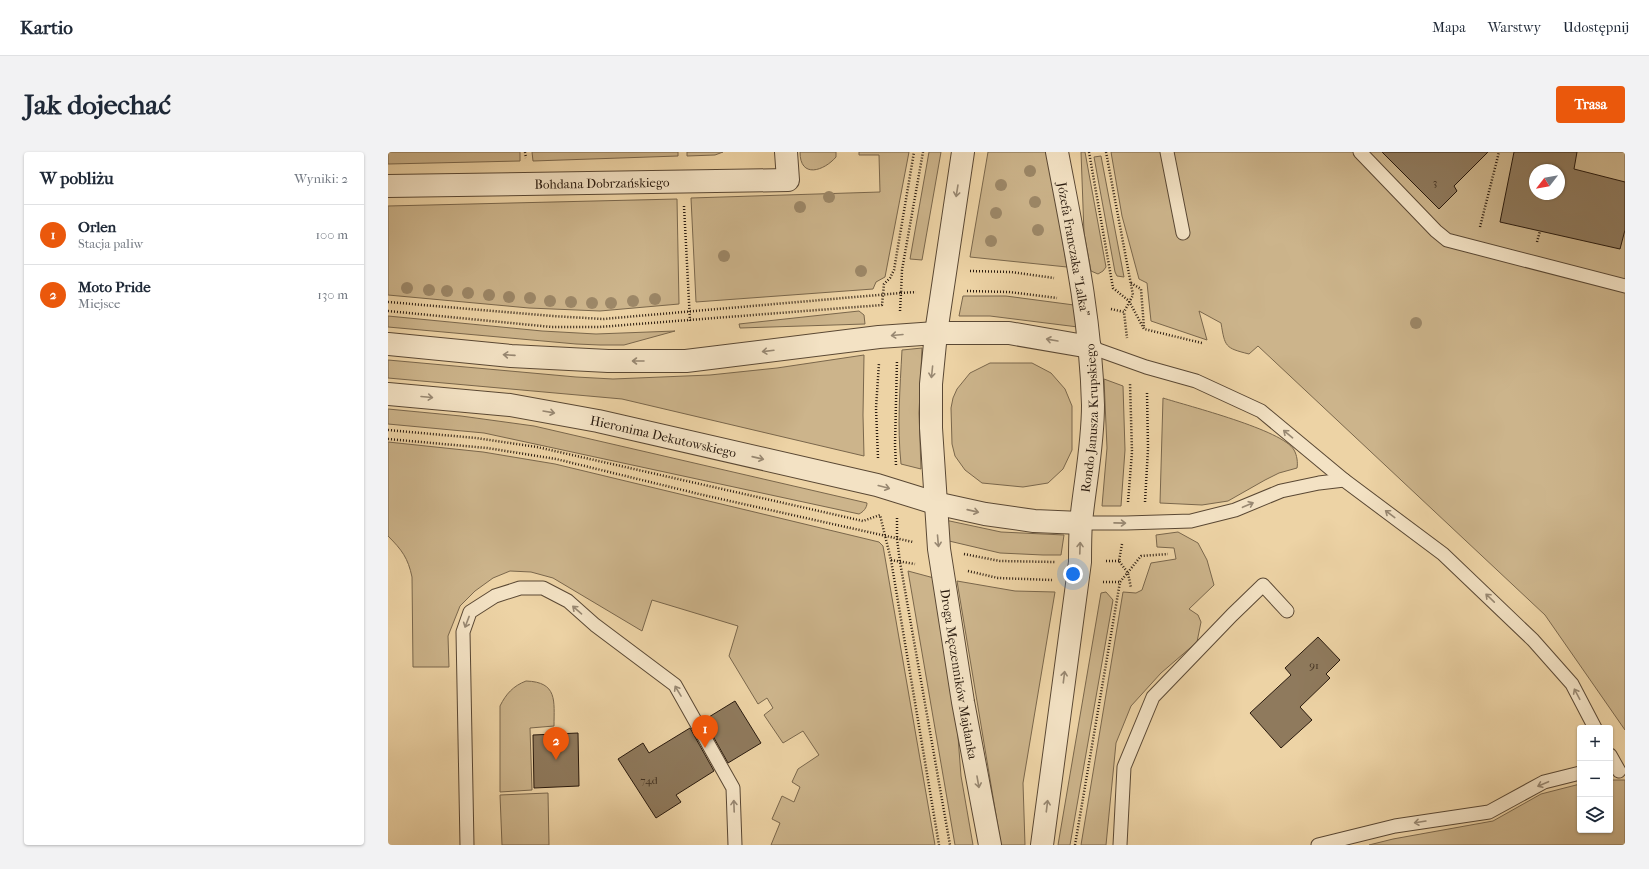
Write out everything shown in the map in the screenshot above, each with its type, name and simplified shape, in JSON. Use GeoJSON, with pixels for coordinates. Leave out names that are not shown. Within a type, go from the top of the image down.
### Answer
{"type":"FeatureCollection","features":[{"type":"Feature","properties":{"kind":"street","name":"Bohdana Dobrzańskiego"},"geometry":{"type":"LineString","coordinates":[[388,186],[788,180],[786,152]]}},
{"type":"Feature","properties":{"kind":"street"},"geometry":{"type":"LineString","coordinates":[[964,152],[942,290],[931,384],[931,428],[935,502],[985,514],[1034,521],[1081,522],[1078,572],[1042,845]]}},
{"type":"Feature","properties":{"kind":"street","name":"Józefa Franczaka \"Lalka\""},"geometry":{"type":"LineString","coordinates":[[1057,152],[1085,301],[1090,347]]}},
{"type":"Feature","properties":{"kind":"street"},"geometry":{"type":"LineString","coordinates":[[388,344],[533,357],[608,361],[686,361],[898,335],[936,333]]}},
{"type":"Feature","properties":{"kind":"street","name":"Rondo Janusza Krupskiego"},"geometry":{"type":"LineString","coordinates":[[936,333],[1010,333],[1090,347],[1093,405],[1092,444],[1081,522]]}},
{"type":"Feature","properties":{"kind":"street","name":"Hieronima Dekutowskiego"},"geometry":{"type":"LineString","coordinates":[[388,394],[510,405],[598,421],[897,490],[935,502]]}},
{"type":"Feature","properties":{"kind":"street","name":"Droga Męczenników Majdanka"},"geometry":{"type":"LineString","coordinates":[[935,502],[940,558],[963,702],[990,845]]}},
{"type":"Feature","properties":{"kind":"lane"},"geometry":{"type":"LineString","coordinates":[[1167,152],[1183,234]]}},
{"type":"Feature","properties":{"kind":"lane"},"geometry":{"type":"LineString","coordinates":[[1360,152],[1436,231],[1447,240],[1625,286]]}},
{"type":"Feature","properties":{"kind":"lane"},"geometry":{"type":"LineString","coordinates":[[1090,347],[1129,361],[1196,381],[1261,411],[1344,480],[1443,554],[1533,640],[1572,684],[1593,725]]}},
{"type":"Feature","properties":{"kind":"lane"},"geometry":{"type":"LineString","coordinates":[[1081,522],[1126,523],[1191,521],[1235,510],[1281,491],[1319,483],[1344,480]]}},
{"type":"Feature","properties":{"kind":"lane"},"geometry":{"type":"LineString","coordinates":[[1120,845],[1124,767],[1153,697],[1263,585],[1287,611]]}},
{"type":"Feature","properties":{"kind":"lane"},"geometry":{"type":"LineString","coordinates":[[467,845],[463,632],[470,612],[495,596],[520,588],[543,588],[568,601],[594,624],[675,685],[733,788],[735,845]]}},
{"type":"Feature","properties":{"kind":"lane"},"geometry":{"type":"LineString","coordinates":[[1613,761],[1618,772]]}},
{"type":"Feature","properties":{"kind":"lane"},"geometry":{"type":"LineString","coordinates":[[1318,845],[1395,826],[1489,812],[1544,782],[1577,774]]}},
{"type":"Feature","properties":{"kind":"path"},"geometry":{"type":"LineString","coordinates":[[388,312],[552,327],[599,327],[882,305],[884,284],[890,278],[894,270],[914,152]]}},
{"type":"Feature","properties":{"kind":"path"},"geometry":{"type":"LineString","coordinates":[[923,152],[902,270],[898,335],[895,445],[897,538],[950,845]]}},
{"type":"Feature","properties":{"kind":"path"},"geometry":{"type":"LineString","coordinates":[[1089,152],[1113,288],[1129,301],[1144,329],[1202,343]]}},
{"type":"Feature","properties":{"kind":"path"},"geometry":{"type":"LineString","coordinates":[[1106,152],[1133,295],[1124,312],[1129,361],[1132,452],[1126,523],[1119,561],[1128,573],[1131,588]]}},
{"type":"Feature","properties":{"kind":"path"},"geometry":{"type":"LineString","coordinates":[[1480,228],[1499,152]]}},
{"type":"Feature","properties":{"kind":"path"},"geometry":{"type":"LineString","coordinates":[[683,181],[690,321]]}},
{"type":"Feature","properties":{"kind":"path"},"geometry":{"type":"LineString","coordinates":[[967,271],[1011,272],[1056,278]]}},
{"type":"Feature","properties":{"kind":"path"},"geometry":{"type":"LineString","coordinates":[[1130,283],[1141,289],[1144,329]]}},
{"type":"Feature","properties":{"kind":"path"},"geometry":{"type":"LineString","coordinates":[[388,302],[603,319],[942,290],[1009,292],[1085,301],[1124,312]]}},
{"type":"Feature","properties":{"kind":"path"},"geometry":{"type":"LineString","coordinates":[[878,458],[876,408],[879,360]]}},
{"type":"Feature","properties":{"kind":"path"},"geometry":{"type":"LineString","coordinates":[[1145,504],[1148,449],[1147,392]]}},
{"type":"Feature","properties":{"kind":"path"},"geometry":{"type":"LineString","coordinates":[[388,430],[476,438],[537,447],[863,521],[880,515],[890,560],[940,845]]}},
{"type":"Feature","properties":{"kind":"path"},"geometry":{"type":"LineString","coordinates":[[388,439],[487,448],[556,460],[703,495],[897,538],[940,558],[998,578],[1078,572],[1119,561]]}},
{"type":"Feature","properties":{"kind":"path"},"geometry":{"type":"LineString","coordinates":[[1075,845],[1120,582],[1141,556],[1168,554]]}},
{"type":"Feature","properties":{"kind":"path"},"geometry":{"type":"LineString","coordinates":[[890,560],[900,562],[940,558],[1000,561],[1078,572],[1120,582]]}},
{"type":"Feature","properties":{"kind":"shaded area"},"geometry":{"type":"Polygon","coordinates":[[[388,152],[520,152],[520,161],[388,164],[388,152]]]}},
{"type":"Feature","properties":{"kind":"shaded area"},"geometry":{"type":"Polygon","coordinates":[[[532,152],[678,152],[678,156],[533,161],[532,152]]]}},
{"type":"Feature","properties":{"kind":"shaded area"},"geometry":{"type":"Polygon","coordinates":[[[687,152],[723,152],[715,155],[687,156],[687,152]]]}},
{"type":"Feature","properties":{"kind":"shaded area"},"geometry":{"type":"Polygon","coordinates":[[[800,152],[836,152],[836,157],[825,166],[814,170],[808,169],[804,166],[801,161],[800,152]]]}},
{"type":"Feature","properties":{"kind":"shaded area"},"geometry":{"type":"Polygon","coordinates":[[[859,152],[909,152],[885,277],[876,282],[873,289],[696,302],[691,198],[880,192],[879,155],[859,155],[859,152]]]}},
{"type":"Feature","properties":{"kind":"shaded area"},"geometry":{"type":"Polygon","coordinates":[[[929,152],[941,152],[922,260],[910,259],[929,152]]]}},
{"type":"Feature","properties":{"kind":"shaded area"},"geometry":{"type":"Polygon","coordinates":[[[988,152],[1048,152],[1067,267],[970,257],[988,152]]]}},
{"type":"Feature","properties":{"kind":"shaded area"},"geometry":{"type":"Polygon","coordinates":[[[1081,152],[1085,152],[1106,267],[1098,274],[1091,271],[1084,233],[1081,152]]]}},
{"type":"Feature","properties":{"kind":"shaded area"},"geometry":{"type":"Polygon","coordinates":[[[1111,152],[1625,152],[1625,730],[1545,615],[1258,346],[1249,354],[1231,348],[1225,342],[1221,323],[1199,311],[1207,340],[1151,321],[1147,283],[1139,279],[1122,216],[1111,152]]]}},
{"type":"Feature","properties":{"kind":"shaded area"},"geometry":{"type":"Polygon","coordinates":[[[1101,156],[1124,277],[1117,276],[1115,272],[1094,157],[1101,156]]]}},
{"type":"Feature","properties":{"kind":"shaded area"},"geometry":{"type":"Polygon","coordinates":[[[677,199],[679,304],[600,311],[529,308],[388,295],[388,206],[677,199]]]}},
{"type":"Feature","properties":{"kind":"shaded area"},"geometry":{"type":"Polygon","coordinates":[[[963,296],[1006,296],[1074,305],[1078,327],[990,316],[959,316],[963,296]]]}},
{"type":"Feature","properties":{"kind":"shaded area"},"geometry":{"type":"Polygon","coordinates":[[[859,311],[864,315],[865,324],[740,328],[739,324],[859,311]]]}},
{"type":"Feature","properties":{"kind":"shaded area"},"geometry":{"type":"Polygon","coordinates":[[[388,316],[542,331],[596,334],[675,331],[624,345],[576,344],[388,327],[388,316]]]}},
{"type":"Feature","properties":{"kind":"shaded area"},"geometry":{"type":"Polygon","coordinates":[[[922,348],[919,413],[921,469],[901,464],[899,421],[902,350],[922,348]]]}},
{"type":"Feature","properties":{"kind":"shaded area"},"geometry":{"type":"Polygon","coordinates":[[[864,355],[864,456],[622,399],[388,378],[388,360],[613,379],[710,375],[777,368],[864,355]]]}},
{"type":"Feature","properties":{"kind":"shaded area"},"geometry":{"type":"Polygon","coordinates":[[[990,363],[1032,363],[1051,373],[1065,389],[1072,406],[1072,450],[1063,469],[1048,483],[1023,487],[982,483],[965,470],[955,456],[952,444],[951,408],[953,398],[957,389],[970,373],[990,363]]]}},
{"type":"Feature","properties":{"kind":"shaded area"},"geometry":{"type":"Polygon","coordinates":[[[1104,379],[1123,386],[1125,450],[1121,506],[1102,506],[1107,448],[1104,379]]]}},
{"type":"Feature","properties":{"kind":"shaded area"},"geometry":{"type":"Polygon","coordinates":[[[1163,398],[1254,427],[1286,442],[1296,454],[1297,468],[1279,473],[1228,501],[1202,505],[1160,503],[1163,398]]]}},
{"type":"Feature","properties":{"kind":"shaded area"},"geometry":{"type":"Polygon","coordinates":[[[388,409],[461,416],[534,426],[867,503],[867,505],[859,514],[484,433],[388,424],[388,409]]]}},
{"type":"Feature","properties":{"kind":"shaded area"},"geometry":{"type":"Polygon","coordinates":[[[388,442],[483,452],[555,464],[879,542],[883,546],[935,845],[771,845],[780,823],[772,819],[782,796],[794,802],[800,787],[792,782],[798,769],[819,755],[803,731],[783,743],[764,715],[773,708],[767,698],[758,704],[729,656],[738,626],[652,600],[642,631],[553,578],[531,572],[510,571],[493,578],[475,591],[460,606],[448,636],[449,667],[413,667],[412,577],[409,565],[404,555],[388,536],[388,442]]]}},
{"type":"Feature","properties":{"kind":"shaded area"},"geometry":{"type":"Polygon","coordinates":[[[945,520],[1001,532],[1064,535],[1061,555],[1000,553],[949,541],[945,520]]]}},
{"type":"Feature","properties":{"kind":"shaded area"},"geometry":{"type":"Polygon","coordinates":[[[1178,532],[1198,543],[1207,560],[1214,585],[1189,609],[1198,615],[1201,622],[1197,642],[1161,673],[1131,706],[1116,743],[1106,845],[1081,845],[1123,592],[1136,593],[1142,590],[1151,563],[1176,559],[1174,548],[1157,547],[1156,535],[1178,532]]]}},
{"type":"Feature","properties":{"kind":"shaded area"},"geometry":{"type":"Polygon","coordinates":[[[908,571],[934,578],[957,723],[961,776],[973,845],[955,845],[908,571]]]}},
{"type":"Feature","properties":{"kind":"shaded area"},"geometry":{"type":"Polygon","coordinates":[[[957,581],[1015,591],[1055,592],[1023,783],[1025,845],[1001,845],[957,581]]]}},
{"type":"Feature","properties":{"kind":"shaded area"},"geometry":{"type":"Polygon","coordinates":[[[1106,592],[1113,600],[1070,845],[1058,845],[1101,593],[1106,592]]]}},
{"type":"Feature","properties":{"kind":"shaded area"},"geometry":{"type":"Polygon","coordinates":[[[526,681],[536,682],[549,689],[554,701],[554,726],[530,728],[532,790],[500,792],[500,706],[510,691],[517,685],[526,681]]]}},
{"type":"Feature","properties":{"kind":"shaded area"},"geometry":{"type":"Polygon","coordinates":[[[1613,780],[1625,780],[1625,845],[1369,845],[1393,839],[1493,821],[1541,794],[1577,785],[1577,833],[1613,833],[1613,780]]]}},
{"type":"Feature","properties":{"kind":"shaded area"},"geometry":{"type":"Polygon","coordinates":[[[548,793],[549,845],[502,845],[500,795],[548,793]]]}},
{"type":"Feature","properties":{"kind":"building"},"geometry":{"type":"Polygon","coordinates":[[[1382,152],[1488,152],[1454,186],[1457,191],[1439,209],[1382,152]]]}},
{"type":"Feature","properties":{"kind":"building"},"geometry":{"type":"Polygon","coordinates":[[[1514,152],[1577,152],[1574,169],[1625,182],[1625,230],[1620,249],[1500,222],[1514,152]]]}},
{"type":"Feature","properties":{"kind":"building"},"geometry":{"type":"Polygon","coordinates":[[[1318,637],[1340,660],[1326,674],[1330,678],[1300,707],[1312,720],[1281,748],[1250,713],[1291,675],[1285,668],[1318,637]]]}},
{"type":"Feature","properties":{"kind":"building"},"geometry":{"type":"Polygon","coordinates":[[[735,701],[761,743],[728,763],[704,720],[735,701]]]}},
{"type":"Feature","properties":{"kind":"building"},"geometry":{"type":"Polygon","coordinates":[[[690,728],[714,771],[676,795],[681,802],[656,818],[618,759],[643,743],[649,753],[690,728]]]}},
{"type":"Feature","properties":{"kind":"building"},"geometry":{"type":"Polygon","coordinates":[[[578,733],[579,786],[534,788],[533,735],[578,733]]]}},
{"type":"Feature","properties":{"kind":"place","name":"Orlen"},"geometry":{"type":"Point","coordinates":[705,748]}},
{"type":"Feature","properties":{"kind":"place","name":"Moto Pride"},"geometry":{"type":"Point","coordinates":[556,760]}}]}
